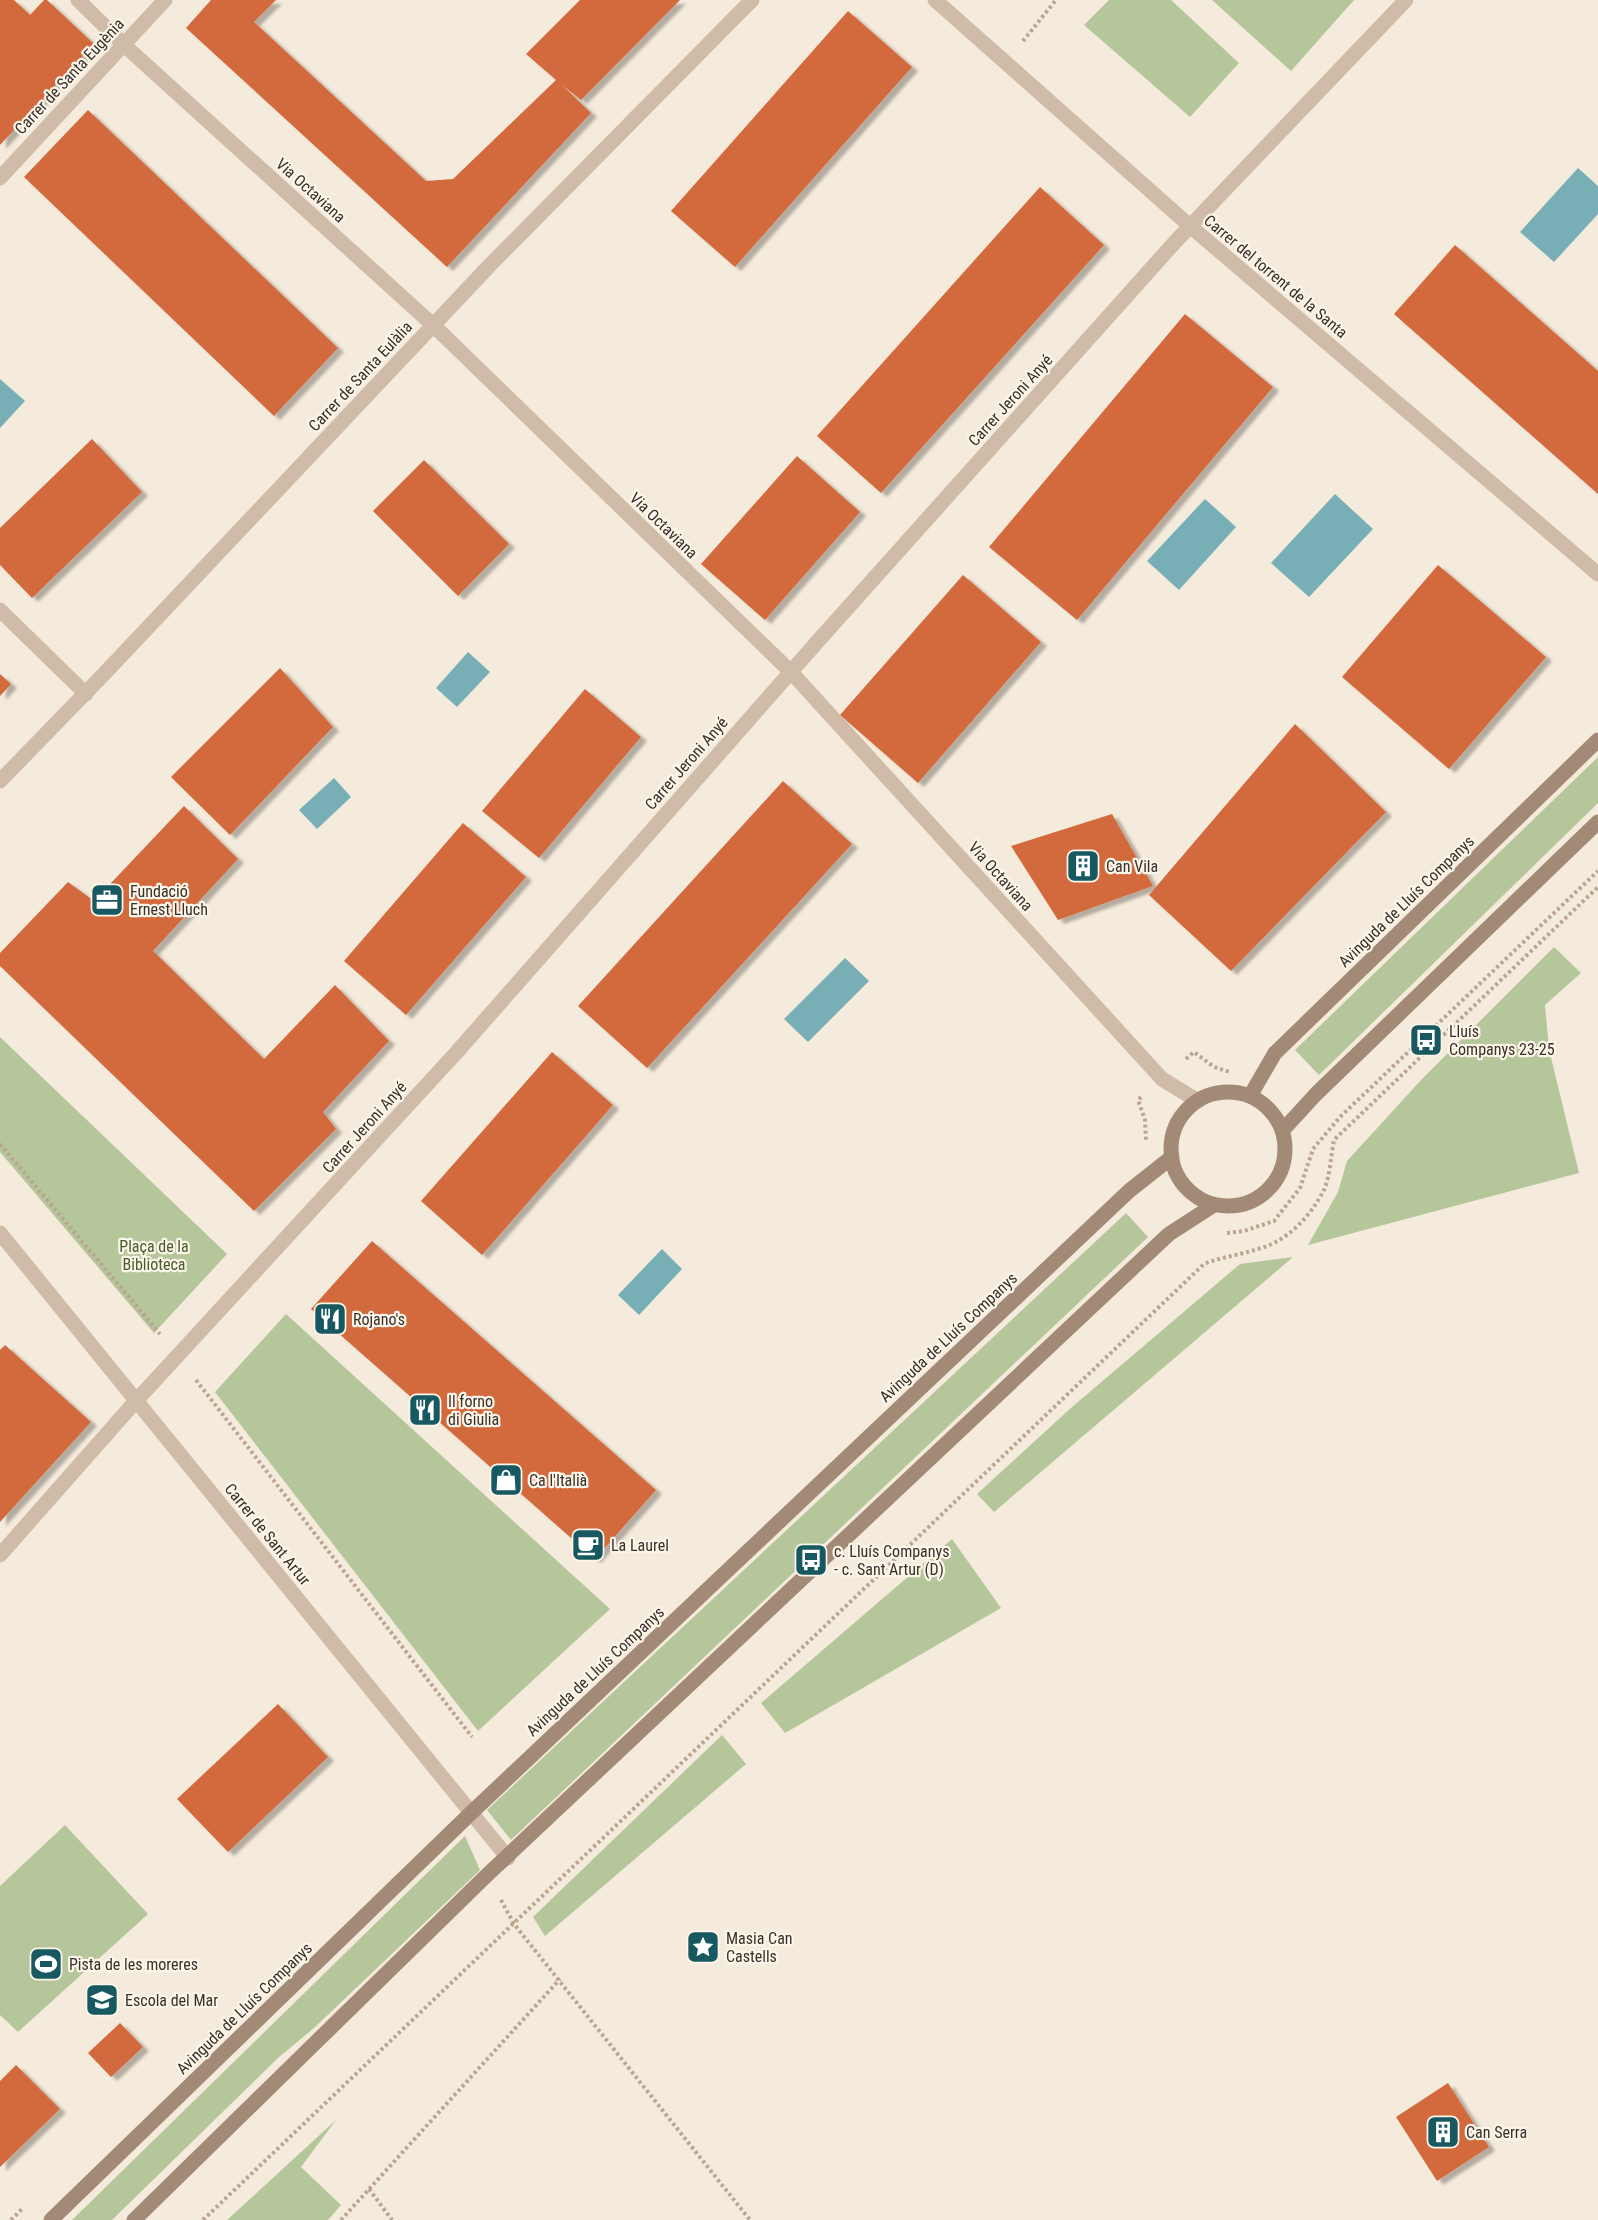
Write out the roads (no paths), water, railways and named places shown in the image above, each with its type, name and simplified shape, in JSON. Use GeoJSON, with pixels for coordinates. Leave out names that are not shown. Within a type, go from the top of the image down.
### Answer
{"type":"FeatureCollection","features":[{"type":"Feature","properties":{"kind":"street","name":"Via Octaviana"},"geometry":{"type":"LineString","coordinates":[[78,0],[123,44],[433,325],[791,672],[1162,1079],[1198,1101]]}},
{"type":"Feature","properties":{"kind":"street","name":"Carrer de Santa Eugènia"},"geometry":{"type":"LineString","coordinates":[[0,178],[165,0]]}},
{"type":"Feature","properties":{"kind":"street","name":"Carrer de Santa Eulàlia"},"geometry":{"type":"LineString","coordinates":[[0,781],[86,694],[433,325],[752,0]]}},
{"type":"Feature","properties":{"kind":"street","name":"Carrer del torrent de la Santa"},"geometry":{"type":"LineString","coordinates":[[935,0],[1190,226],[1598,574]]}},
{"type":"Feature","properties":{"kind":"street","name":"Carrer Jeroni Anyé"},"geometry":{"type":"LineString","coordinates":[[0,1555],[135,1402],[456,1053],[791,672],[1190,226],[1406,0]]}},
{"type":"Feature","properties":{"kind":"street"},"geometry":{"type":"LineString","coordinates":[[0,610],[86,694]]}},
{"type":"Feature","properties":{"kind":"street","name":"Avinguda de Lluís Companys"},"geometry":{"type":"LineString","coordinates":[[1250,1096],[1275,1053],[1598,740]]}},
{"type":"Feature","properties":{"kind":"street"},"geometry":{"type":"LineString","coordinates":[[1282,1130],[1316,1094],[1598,822]]}},
{"type":"Feature","properties":{"kind":"street"},"geometry":{"type":"LineString","coordinates":[[1233,1092],[1250,1096],[1270,1109],[1282,1130],[1286,1144],[1283,1167],[1276,1182],[1263,1195],[1244,1205],[1231,1207],[1204,1202],[1185,1186],[1178,1176],[1172,1157],[1174,1131],[1187,1110],[1198,1101],[1216,1093],[1233,1092]]}},
{"type":"Feature","properties":{"kind":"street","name":"Avinguda de Lluís Companys"},"geometry":{"type":"LineString","coordinates":[[51,2220],[472,1812],[1120,1199],[1172,1157]]}},
{"type":"Feature","properties":{"kind":"street"},"geometry":{"type":"LineString","coordinates":[[134,2220],[486,1876],[508,1858],[1169,1234],[1214,1205]]}},
{"type":"Feature","properties":{"kind":"street","name":"Carrer de Sant Artur"},"geometry":{"type":"LineString","coordinates":[[0,1233],[135,1402],[508,1858]]}},
{"type":"Feature","properties":{"kind":"water"},"geometry":{"type":"Polygon","coordinates":[[[1578,168],[1598,186],[1598,214],[1554,262],[1520,232],[1578,168]]]}},
{"type":"Feature","properties":{"kind":"water"},"geometry":{"type":"Polygon","coordinates":[[[0,379],[25,401],[0,428],[0,379]]]}},
{"type":"Feature","properties":{"kind":"water"},"geometry":{"type":"Polygon","coordinates":[[[1335,494],[1373,529],[1309,597],[1271,563],[1335,494]]]}},
{"type":"Feature","properties":{"kind":"water"},"geometry":{"type":"Polygon","coordinates":[[[1205,499],[1236,527],[1179,590],[1147,561],[1205,499]]]}},
{"type":"Feature","properties":{"kind":"water"},"geometry":{"type":"Polygon","coordinates":[[[468,652],[490,672],[457,707],[436,688],[468,652]]]}},
{"type":"Feature","properties":{"kind":"water"},"geometry":{"type":"Polygon","coordinates":[[[334,778],[351,797],[317,829],[299,810],[334,778]]]}},
{"type":"Feature","properties":{"kind":"water"},"geometry":{"type":"Polygon","coordinates":[[[845,958],[869,981],[808,1042],[784,1019],[845,958]]]}},
{"type":"Feature","properties":{"kind":"water"},"geometry":{"type":"Polygon","coordinates":[[[662,1249],[682,1269],[639,1315],[618,1295],[662,1249]]]}},
{"type":"Feature","properties":{"kind":"place","name":"Can Vila"},"geometry":{"type":"Point","coordinates":[1083,866]}},
{"type":"Feature","properties":{"kind":"place","name":"Fundació Ernest Lluch"},"geometry":{"type":"Point","coordinates":[107,900]}},
{"type":"Feature","properties":{"kind":"place","name":"Lluís Companys 23-25"},"geometry":{"type":"Point","coordinates":[1426,1040]}},
{"type":"Feature","properties":{"kind":"place","name":"Rojano's"},"geometry":{"type":"Point","coordinates":[330,1319]}},
{"type":"Feature","properties":{"kind":"place","name":"Il forno di Giulia"},"geometry":{"type":"Point","coordinates":[425,1410]}},
{"type":"Feature","properties":{"kind":"place","name":"Ca l'Italià"},"geometry":{"type":"Point","coordinates":[506,1480]}},
{"type":"Feature","properties":{"kind":"place","name":"La Laurel"},"geometry":{"type":"Point","coordinates":[588,1545]}},
{"type":"Feature","properties":{"kind":"place","name":"c. Lluís Companys - c. Sant Artur (D)"},"geometry":{"type":"Point","coordinates":[811,1560]}},
{"type":"Feature","properties":{"kind":"place","name":"Masia Can Castells"},"geometry":{"type":"Point","coordinates":[703,1947]}},
{"type":"Feature","properties":{"kind":"place","name":"Pista de les moreres"},"geometry":{"type":"Point","coordinates":[46,1964]}},
{"type":"Feature","properties":{"kind":"place","name":"Escola del Mar"},"geometry":{"type":"Point","coordinates":[102,2000]}},
{"type":"Feature","properties":{"kind":"place","name":"Can Serra"},"geometry":{"type":"Point","coordinates":[1443,2132]}},
{"type":"Feature","properties":{"kind":"park label","name":"Plaça de la Biblioteca"},"geometry":{"type":"Point","coordinates":[154,1255]}}]}
